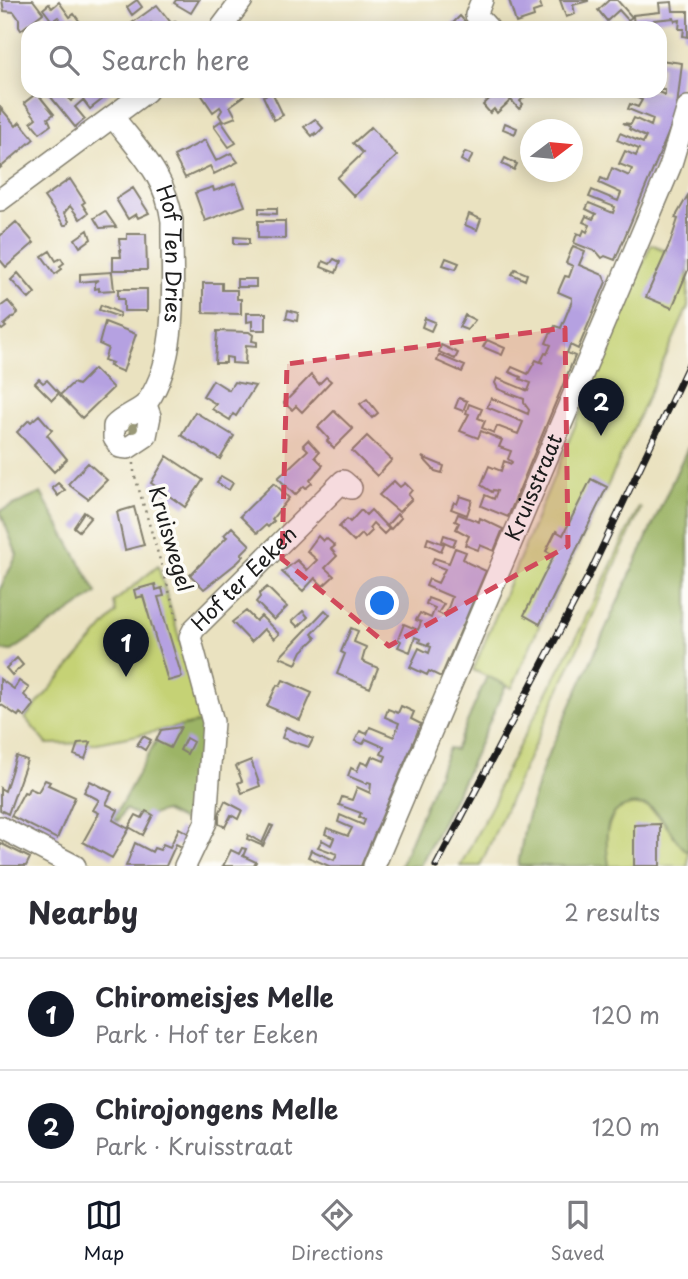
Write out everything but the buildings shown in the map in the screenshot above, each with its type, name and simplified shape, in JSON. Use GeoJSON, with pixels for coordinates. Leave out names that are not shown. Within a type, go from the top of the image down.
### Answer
{"type":"FeatureCollection","features":[{"type":"Feature","properties":{"kind":"street"},"geometry":{"type":"LineString","coordinates":[[226,21],[242,0]]}},
{"type":"Feature","properties":{"kind":"street"},"geometry":{"type":"LineString","coordinates":[[482,0],[476,15],[482,21]]}},
{"type":"Feature","properties":{"kind":"street"},"geometry":{"type":"LineString","coordinates":[[0,200],[138,98]]}},
{"type":"Feature","properties":{"kind":"street","name":"Kruisstraat"},"geometry":{"type":"LineString","coordinates":[[374,866],[670,167],[688,107]]}},
{"type":"Feature","properties":{"kind":"street","name":"Hof Ten Dries"},"geometry":{"type":"LineString","coordinates":[[113,117],[160,178],[169,201],[172,221],[168,355],[160,380],[146,405],[121,418],[114,426],[114,438],[120,447],[128,448],[133,445]]}},
{"type":"Feature","properties":{"kind":"street","name":"Hof ter Eeken"},"geometry":{"type":"LineString","coordinates":[[185,866],[206,822],[213,722],[190,637],[194,629],[343,481],[351,488]]}},
{"type":"Feature","properties":{"kind":"street"},"geometry":{"type":"LineString","coordinates":[[0,827],[65,864]]}},
{"type":"Feature","properties":{"kind":"path","name":"Kruiswegel"},"geometry":{"type":"LineString","coordinates":[[133,445],[134,473],[180,629],[190,637]]}},
{"type":"Feature","properties":{"kind":"highlighted area"},"geometry":{"type":"Polygon","coordinates":[[[565,328],[568,546],[389,646],[282,559],[287,364],[565,328]]]}},
{"type":"Feature","properties":{"kind":"green space"},"geometry":{"type":"Polygon","coordinates":[[[651,244],[688,261],[688,307],[512,688],[473,670],[651,244]]]}},
{"type":"Feature","properties":{"kind":"green space"},"geometry":{"type":"Polygon","coordinates":[[[688,447],[688,852],[655,811],[647,806],[635,805],[619,810],[609,822],[609,866],[518,866],[525,825],[544,764],[688,447]]]}},
{"type":"Feature","properties":{"kind":"green space"},"geometry":{"type":"Polygon","coordinates":[[[41,493],[97,593],[12,651],[0,650],[0,589],[17,555],[0,511],[41,493]]]}},
{"type":"Feature","properties":{"kind":"green space"},"geometry":{"type":"Polygon","coordinates":[[[639,507],[641,508],[480,866],[460,866],[497,796],[498,786],[577,636],[639,507]]]}},
{"type":"Feature","properties":{"kind":"green space"},"geometry":{"type":"Polygon","coordinates":[[[158,566],[204,722],[97,743],[47,744],[25,718],[116,613],[114,602],[158,566]]]}},
{"type":"Feature","properties":{"kind":"green space"},"geometry":{"type":"Polygon","coordinates":[[[487,676],[506,685],[465,776],[420,866],[400,866],[449,748],[455,750],[487,676]]]}},
{"type":"Feature","properties":{"kind":"green space"},"geometry":{"type":"Polygon","coordinates":[[[204,722],[198,821],[195,827],[164,811],[143,818],[125,809],[118,821],[113,819],[162,730],[204,722]]]}},
{"type":"Feature","properties":{"kind":"green space"},"geometry":{"type":"Polygon","coordinates":[[[632,804],[648,807],[659,817],[688,852],[688,866],[609,866],[606,843],[610,823],[617,809],[632,804]]]}},
{"type":"Feature","properties":{"kind":"railway"},"geometry":{"type":"LineString","coordinates":[[436,866],[590,573],[688,366]]}},
{"type":"Feature","properties":{"kind":"place","name":"Chirojongens Melle"},"geometry":{"type":"Point","coordinates":[601,436]}},
{"type":"Feature","properties":{"kind":"place","name":"Chiromeisjes Melle"},"geometry":{"type":"Point","coordinates":[126,677]}}]}
